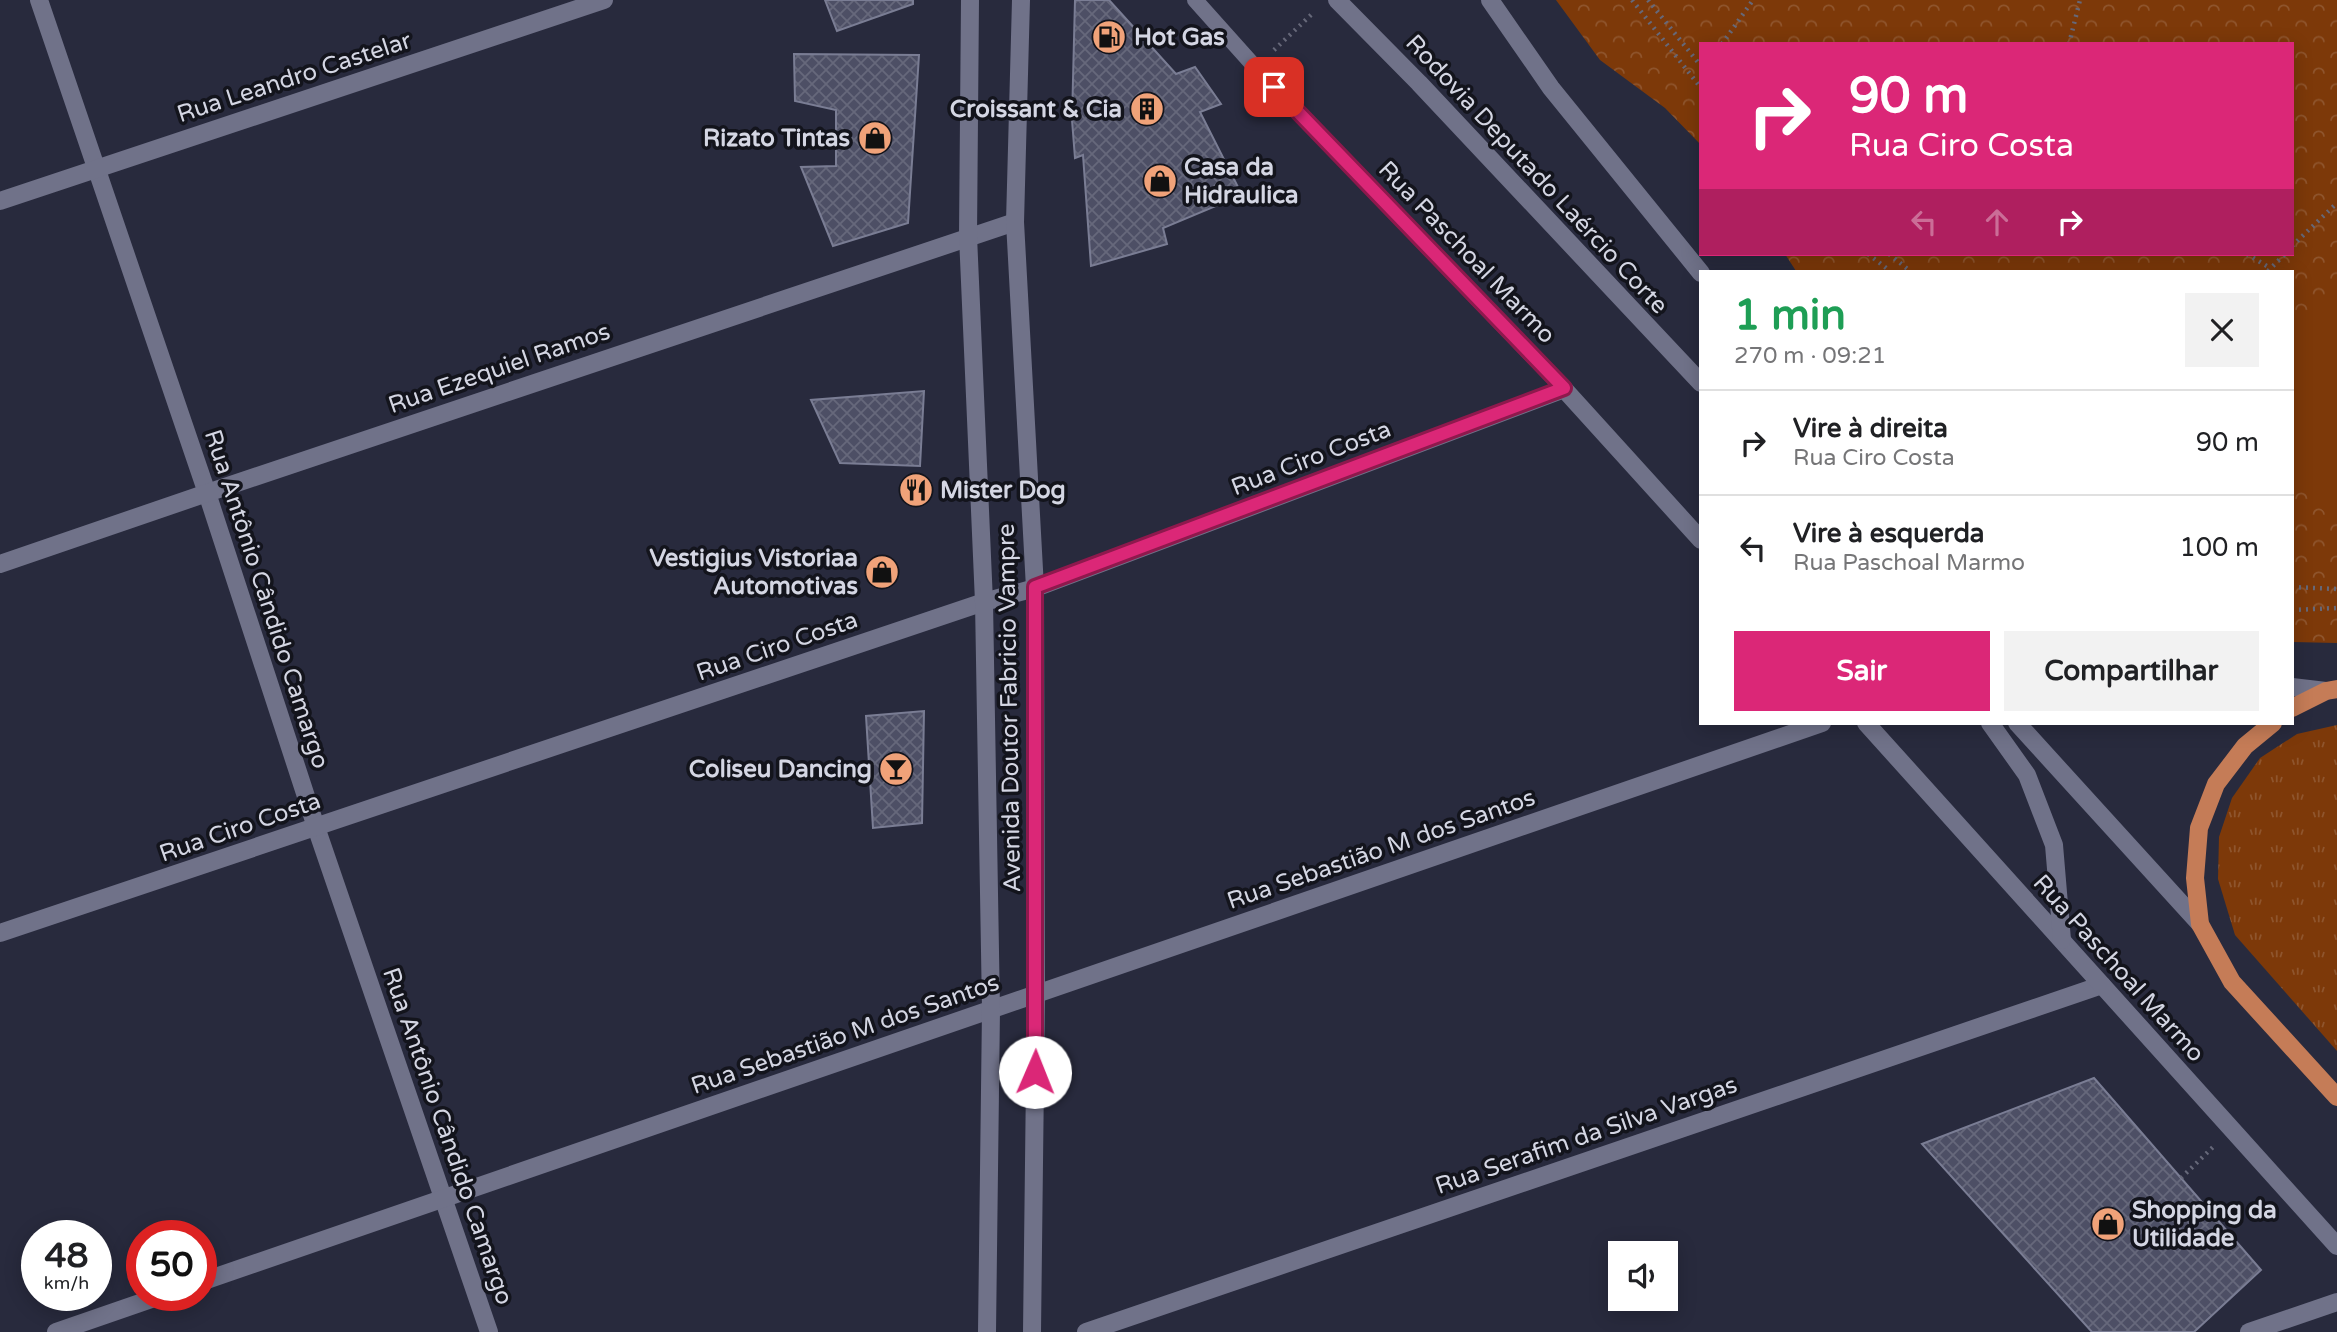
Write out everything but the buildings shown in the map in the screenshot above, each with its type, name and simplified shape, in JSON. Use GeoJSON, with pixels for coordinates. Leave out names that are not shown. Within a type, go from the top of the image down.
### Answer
{"type":"FeatureCollection","features":[{"type":"Feature","properties":{"kind":"main road"},"geometry":{"type":"LineString","coordinates":[[2294,707],[2331,690]]}},
{"type":"Feature","properties":{"kind":"main road"},"geometry":{"type":"LineString","coordinates":[[2271,725],[2245,746],[2216,784],[2199,828],[2195,878],[2200,924],[2232,982],[2337,1097]]}},
{"type":"Feature","properties":{"kind":"street","name":"Rua Antônio Cândido Camargo"},"geometry":{"type":"LineString","coordinates":[[39,0],[207,493],[316,827],[489,1332]]}},
{"type":"Feature","properties":{"kind":"street","name":"Rua Leandro Castelar"},"geometry":{"type":"LineString","coordinates":[[0,201],[604,0]]}},
{"type":"Feature","properties":{"kind":"street","name":"Avenida Doutor Fabricio Vampre"},"geometry":{"type":"LineString","coordinates":[[970,0],[968,236],[984,602],[991,1009],[987,1332]]}},
{"type":"Feature","properties":{"kind":"street","name":"Avenida Doutor Fabricio Vampre"},"geometry":{"type":"LineString","coordinates":[[1021,0],[1015,222],[1035,587],[1036,994],[1032,1332]]}},
{"type":"Feature","properties":{"kind":"street","name":"Rodovia Deputado Laércio Corte"},"geometry":{"type":"LineString","coordinates":[[1337,0],[1419,83],[1699,381]]}},
{"type":"Feature","properties":{"kind":"street"},"geometry":{"type":"LineString","coordinates":[[1490,0],[1551,88],[1699,271]]}},
{"type":"Feature","properties":{"kind":"street","name":"Rua Ezequiel Ramos"},"geometry":{"type":"LineString","coordinates":[[0,564],[1015,222]]}},
{"type":"Feature","properties":{"kind":"street","name":"Rua Paschoal Marmo"},"geometry":{"type":"LineString","coordinates":[[1564,388],[1699,538]]}},
{"type":"Feature","properties":{"kind":"street","name":"Rua Ciro Costa"},"geometry":{"type":"LineString","coordinates":[[0,933],[1035,587],[1564,388]]}},
{"type":"Feature","properties":{"kind":"street"},"geometry":{"type":"LineString","coordinates":[[2294,687],[2331,690]]}},
{"type":"Feature","properties":{"kind":"street","name":"Rua Sebastião M dos Santos"},"geometry":{"type":"LineString","coordinates":[[217,1276],[1816,725]]}},
{"type":"Feature","properties":{"kind":"street","name":"Rua Paschoal Marmo"},"geometry":{"type":"LineString","coordinates":[[1868,725],[2337,1245]]}},
{"type":"Feature","properties":{"kind":"street"},"geometry":{"type":"LineString","coordinates":[[1991,725],[2027,775],[2054,845],[2062,940]]}},
{"type":"Feature","properties":{"kind":"street"},"geometry":{"type":"LineString","coordinates":[[2019,725],[2200,924]]}},
{"type":"Feature","properties":{"kind":"street","name":"Rua Serafim da Silva Vargas"},"geometry":{"type":"LineString","coordinates":[[1086,1332],[2102,985]]}},
{"type":"Feature","properties":{"kind":"street"},"geometry":{"type":"LineString","coordinates":[[2249,1332],[2337,1302]]}},
{"type":"Feature","properties":{"kind":"street"},"geometry":{"type":"LineString","coordinates":[[56,1332],[126,1308]]}},
{"type":"Feature","properties":{"kind":"lane","name":"Rua Paschoal Marmo"},"geometry":{"type":"LineString","coordinates":[[1195,0],[1255,67],[1564,388]]}},
{"type":"Feature","properties":{"kind":"path"},"geometry":{"type":"LineString","coordinates":[[1632,0],[1699,85]]}},
{"type":"Feature","properties":{"kind":"path"},"geometry":{"type":"LineString","coordinates":[[1648,0],[1699,64]]}},
{"type":"Feature","properties":{"kind":"path"},"geometry":{"type":"LineString","coordinates":[[1723,42],[1753,0]]}},
{"type":"Feature","properties":{"kind":"path"},"geometry":{"type":"LineString","coordinates":[[2070,42],[2080,0]]}},
{"type":"Feature","properties":{"kind":"path"},"geometry":{"type":"LineString","coordinates":[[1255,67],[1318,8]]}},
{"type":"Feature","properties":{"kind":"path"},"geometry":{"type":"LineString","coordinates":[[1695,79],[1699,75]]}},
{"type":"Feature","properties":{"kind":"path"},"geometry":{"type":"LineString","coordinates":[[2294,244],[2337,202]]}},
{"type":"Feature","properties":{"kind":"path"},"geometry":{"type":"LineString","coordinates":[[1871,256],[1889,270]]}},
{"type":"Feature","properties":{"kind":"path"},"geometry":{"type":"LineString","coordinates":[[1891,256],[1909,270]]}},
{"type":"Feature","properties":{"kind":"path"},"geometry":{"type":"LineString","coordinates":[[2250,256],[2269,269],[2283,256]]}},
{"type":"Feature","properties":{"kind":"path"},"geometry":{"type":"LineString","coordinates":[[2294,587],[2337,589]]}},
{"type":"Feature","properties":{"kind":"path"},"geometry":{"type":"LineString","coordinates":[[2294,610],[2337,608]]}},
{"type":"Feature","properties":{"kind":"path"},"geometry":{"type":"LineString","coordinates":[[2181,1178],[2232,1129]]}},
{"type":"Feature","properties":{"kind":"green space"},"geometry":{"type":"Polygon","coordinates":[[[1556,0],[2337,0],[2337,643],[2294,642],[2294,270],[1795,270],[1786,256],[2294,256],[2294,42],[1699,42],[1699,143],[1665,108],[1600,60],[1556,0]]]}},
{"type":"Feature","properties":{"kind":"green space"},"geometry":{"type":"Polygon","coordinates":[[[2337,300],[2337,524],[2294,482],[2294,339],[2337,300]]]}},
{"type":"Feature","properties":{"kind":"green space"},"geometry":{"type":"Polygon","coordinates":[[[2337,725],[2337,1051],[2235,935],[2218,879],[2219,837],[2232,798],[2260,758],[2297,734],[2337,725]]]}},
{"type":"Feature","properties":{"kind":"place","name":"Hot Gas"},"geometry":{"type":"Point","coordinates":[1109,37]}},
{"type":"Feature","properties":{"kind":"place","name":"Croissant & Cia"},"geometry":{"type":"Point","coordinates":[1147,109]}},
{"type":"Feature","properties":{"kind":"place","name":"Rizato Tintas"},"geometry":{"type":"Point","coordinates":[875,138]}},
{"type":"Feature","properties":{"kind":"place","name":"Casa da Hidraulica"},"geometry":{"type":"Point","coordinates":[1160,181]}},
{"type":"Feature","properties":{"kind":"place","name":"Mister Dog"},"geometry":{"type":"Point","coordinates":[916,490]}},
{"type":"Feature","properties":{"kind":"place","name":"Vestigius Vistoriaa Automotivas"},"geometry":{"type":"Point","coordinates":[882,572]}},
{"type":"Feature","properties":{"kind":"place","name":"Coliseu Dancing"},"geometry":{"type":"Point","coordinates":[896,769]}},
{"type":"Feature","properties":{"kind":"place","name":"Shopping da Utilidade"},"geometry":{"type":"Point","coordinates":[2108,1224]}},
{"type":"Feature","properties":{"kind":"route"},"geometry":{"type":"LineString","coordinates":[[1035,1072],[1035,587],[1564,388],[1274,87]]}}]}
